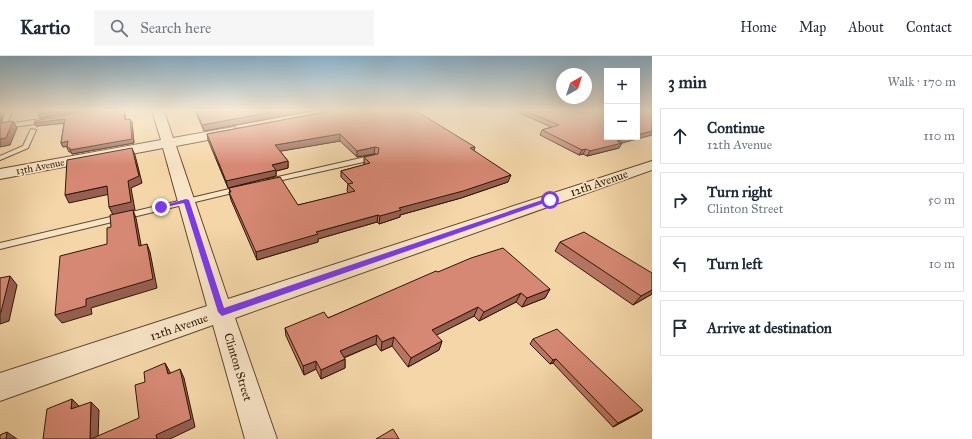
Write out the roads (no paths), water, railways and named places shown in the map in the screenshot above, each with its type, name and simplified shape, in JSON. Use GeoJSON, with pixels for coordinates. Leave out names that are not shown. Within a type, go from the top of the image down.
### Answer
{"type":"FeatureCollection","features":[{"type":"Feature","properties":{"kind":"street","name":"Clinton Street"},"geometry":{"type":"LineString","coordinates":[[164,129],[261,439]]}},
{"type":"Feature","properties":{"kind":"street","name":"13th Avenue"},"geometry":{"type":"LineString","coordinates":[[0,174],[241,129]]}},
{"type":"Feature","properties":{"kind":"street","name":"12th Avenue"},"geometry":{"type":"LineString","coordinates":[[0,387],[648,169]]}},
{"type":"Feature","properties":{"kind":"lane"},"geometry":{"type":"LineString","coordinates":[[0,158],[26,147],[33,130]]}},
{"type":"Feature","properties":{"kind":"lane"},"geometry":{"type":"LineString","coordinates":[[0,246],[186,200],[374,157]]}}]}
